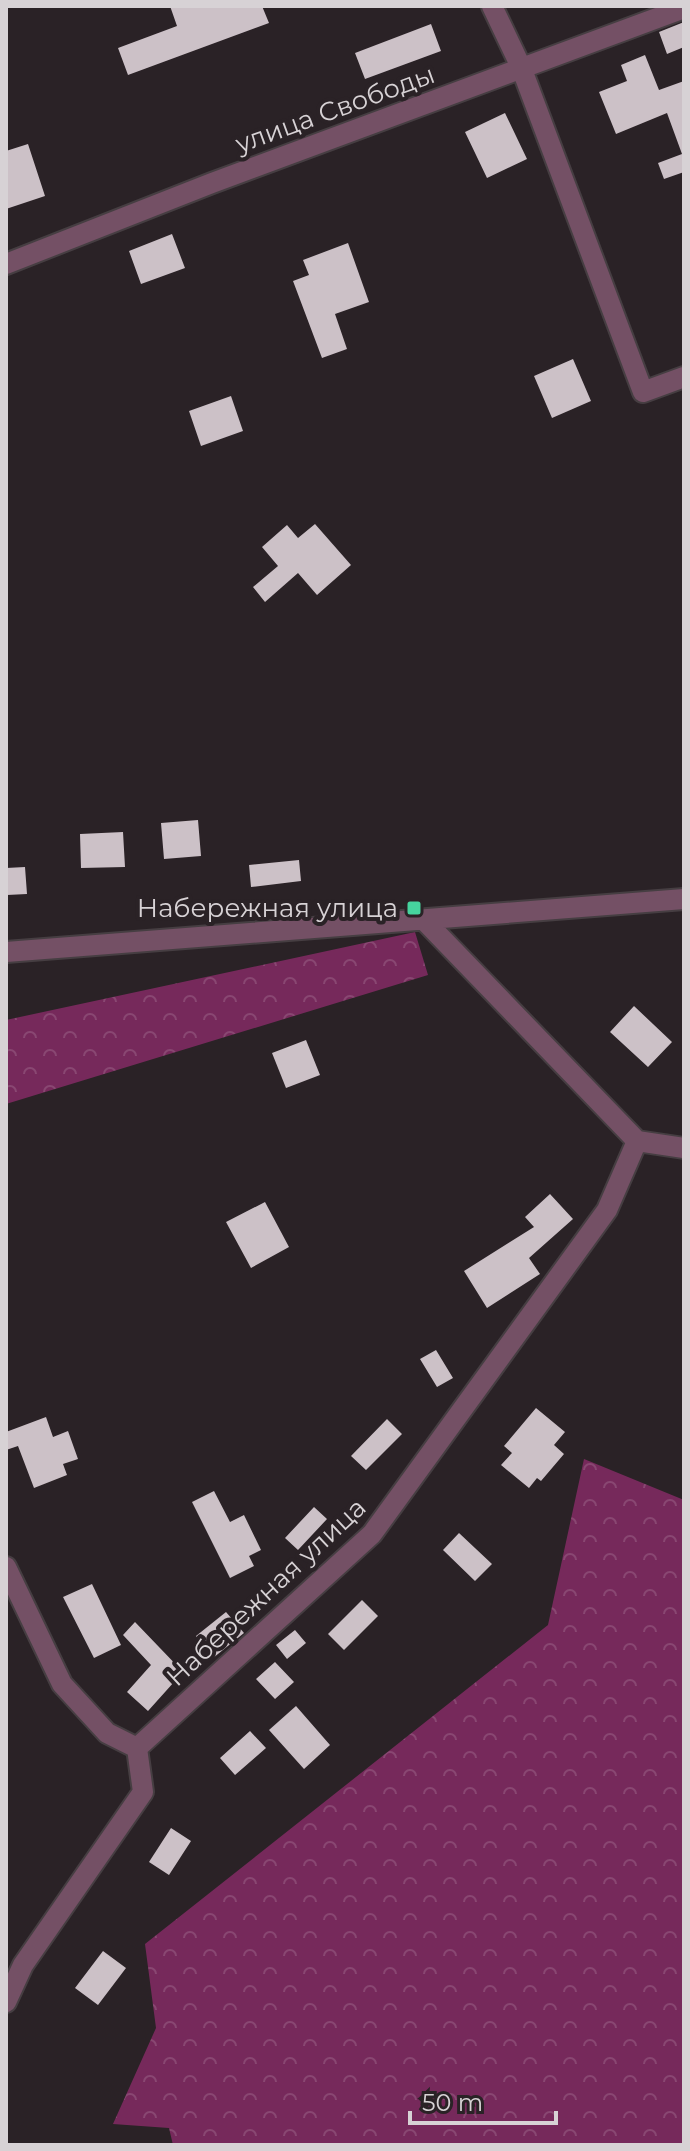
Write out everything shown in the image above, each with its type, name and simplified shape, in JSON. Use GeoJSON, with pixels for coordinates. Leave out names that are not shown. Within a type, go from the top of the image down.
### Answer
{"type":"FeatureCollection","features":[{"type":"Feature","properties":{"kind":"street"},"geometry":{"type":"LineString","coordinates":[[492,6],[521,67],[643,392],[684,377]]}},
{"type":"Feature","properties":{"kind":"street","name":"улица Свободы"},"geometry":{"type":"LineString","coordinates":[[6,264],[212,183],[684,8]]}},
{"type":"Feature","properties":{"kind":"street"},"geometry":{"type":"LineString","coordinates":[[6,952],[684,899]]}},
{"type":"Feature","properties":{"kind":"street"},"geometry":{"type":"LineString","coordinates":[[424,920],[637,1141],[684,1148]]}},
{"type":"Feature","properties":{"kind":"street","name":"Набережная улица"},"geometry":{"type":"LineString","coordinates":[[137,1748],[372,1534],[607,1210],[637,1141]]}},
{"type":"Feature","properties":{"kind":"street"},"geometry":{"type":"LineString","coordinates":[[6,1567],[62,1684],[107,1733],[137,1748],[143,1792],[23,1965],[6,2002]]}},
{"type":"Feature","properties":{"kind":"green space"},"geometry":{"type":"Polygon","coordinates":[[[415,932],[428,975],[6,1104],[6,1020],[415,932]]]}},
{"type":"Feature","properties":{"kind":"green space"},"geometry":{"type":"Polygon","coordinates":[[[584,1459],[684,1500],[684,2145],[173,2145],[169,2128],[113,2124],[156,2028],[145,1944],[548,1625],[584,1459]]]}},
{"type":"Feature","properties":{"kind":"building"},"geometry":{"type":"Polygon","coordinates":[[[170,6],[262,6],[269,23],[128,75],[118,48],[177,26],[170,6]]]}},
{"type":"Feature","properties":{"kind":"building"},"geometry":{"type":"Polygon","coordinates":[[[684,22],[684,47],[667,54],[659,32],[684,22]]]}},
{"type":"Feature","properties":{"kind":"building"},"geometry":{"type":"Polygon","coordinates":[[[431,24],[441,51],[365,79],[355,53],[431,24]]]}},
{"type":"Feature","properties":{"kind":"building"},"geometry":{"type":"Polygon","coordinates":[[[645,55],[659,90],[684,81],[684,172],[664,179],[658,163],[682,154],[667,113],[616,134],[599,92],[627,81],[621,65],[645,55]]]}},
{"type":"Feature","properties":{"kind":"building"},"geometry":{"type":"Polygon","coordinates":[[[505,113],[527,159],[487,178],[465,132],[505,113]]]}},
{"type":"Feature","properties":{"kind":"building"},"geometry":{"type":"Polygon","coordinates":[[[28,144],[45,196],[6,209],[6,151],[28,144]]]}},
{"type":"Feature","properties":{"kind":"building"},"geometry":{"type":"Polygon","coordinates":[[[172,234],[185,268],[141,284],[129,251],[172,234]]]}},
{"type":"Feature","properties":{"kind":"building"},"geometry":{"type":"Polygon","coordinates":[[[348,243],[369,302],[335,314],[347,349],[322,358],[293,281],[309,275],[303,260],[348,243]]]}},
{"type":"Feature","properties":{"kind":"building"},"geometry":{"type":"Polygon","coordinates":[[[573,359],[591,401],[552,418],[534,376],[573,359]]]}},
{"type":"Feature","properties":{"kind":"building"},"geometry":{"type":"Polygon","coordinates":[[[231,396],[243,431],[201,446],[189,411],[231,396]]]}},
{"type":"Feature","properties":{"kind":"building"},"geometry":{"type":"Polygon","coordinates":[[[315,524],[351,565],[317,595],[298,573],[265,602],[253,587],[278,566],[262,547],[287,525],[298,538],[315,524]]]}},
{"type":"Feature","properties":{"kind":"building"},"geometry":{"type":"Polygon","coordinates":[[[198,820],[201,856],[164,859],[161,823],[198,820]]]}},
{"type":"Feature","properties":{"kind":"building"},"geometry":{"type":"Polygon","coordinates":[[[123,832],[125,867],[81,868],[80,834],[123,832]]]}},
{"type":"Feature","properties":{"kind":"building"},"geometry":{"type":"Polygon","coordinates":[[[299,860],[301,881],[251,887],[249,865],[299,860]]]}},
{"type":"Feature","properties":{"kind":"building"},"geometry":{"type":"Polygon","coordinates":[[[25,867],[27,894],[7,895],[6,868],[25,867]]]}},
{"type":"Feature","properties":{"kind":"building"},"geometry":{"type":"Polygon","coordinates":[[[634,1006],[672,1042],[648,1067],[610,1032],[634,1006]]]}},
{"type":"Feature","properties":{"kind":"building"},"geometry":{"type":"Polygon","coordinates":[[[306,1040],[320,1075],[286,1088],[272,1053],[306,1040]]]}},
{"type":"Feature","properties":{"kind":"building"},"geometry":{"type":"Polygon","coordinates":[[[550,1194],[573,1219],[529,1258],[540,1274],[487,1308],[464,1271],[534,1227],[525,1217],[550,1194]]]}},
{"type":"Feature","properties":{"kind":"building"},"geometry":{"type":"Polygon","coordinates":[[[265,1202],[289,1247],[251,1268],[226,1222],[265,1202]]]}},
{"type":"Feature","properties":{"kind":"building"},"geometry":{"type":"Polygon","coordinates":[[[436,1350],[453,1378],[437,1387],[420,1359],[436,1350]]]}},
{"type":"Feature","properties":{"kind":"building"},"geometry":{"type":"Polygon","coordinates":[[[536,1408],[565,1432],[554,1445],[564,1454],[541,1481],[537,1478],[529,1488],[501,1465],[512,1453],[504,1446],[536,1408]]]}},
{"type":"Feature","properties":{"kind":"building"},"geometry":{"type":"Polygon","coordinates":[[[46,1417],[53,1437],[68,1431],[78,1459],[63,1464],[67,1475],[34,1488],[18,1446],[6,1450],[6,1432],[46,1417]]]}},
{"type":"Feature","properties":{"kind":"building"},"geometry":{"type":"Polygon","coordinates":[[[387,1419],[402,1434],[366,1470],[351,1456],[387,1419]]]}},
{"type":"Feature","properties":{"kind":"building"},"geometry":{"type":"Polygon","coordinates":[[[214,1491],[230,1522],[244,1515],[261,1550],[249,1556],[254,1566],[230,1578],[192,1502],[214,1491]]]}},
{"type":"Feature","properties":{"kind":"building"},"geometry":{"type":"Polygon","coordinates":[[[314,1507],[327,1519],[298,1550],[285,1538],[314,1507]]]}},
{"type":"Feature","properties":{"kind":"building"},"geometry":{"type":"Polygon","coordinates":[[[459,1533],[492,1564],[475,1581],[443,1550],[459,1533]]]}},
{"type":"Feature","properties":{"kind":"building"},"geometry":{"type":"Polygon","coordinates":[[[92,1584],[121,1645],[94,1658],[63,1597],[92,1584]]]}},
{"type":"Feature","properties":{"kind":"building"},"geometry":{"type":"Polygon","coordinates":[[[362,1600],[378,1616],[344,1650],[328,1634],[362,1600]]]}},
{"type":"Feature","properties":{"kind":"building"},"geometry":{"type":"Polygon","coordinates":[[[226,1612],[244,1633],[213,1658],[196,1636],[226,1612]]]}},
{"type":"Feature","properties":{"kind":"building"},"geometry":{"type":"Polygon","coordinates":[[[135,1622],[183,1672],[148,1711],[127,1692],[151,1665],[123,1635],[135,1622]]]}},
{"type":"Feature","properties":{"kind":"building"},"geometry":{"type":"Polygon","coordinates":[[[295,1630],[306,1643],[287,1659],[276,1645],[295,1630]]]}},
{"type":"Feature","properties":{"kind":"building"},"geometry":{"type":"Polygon","coordinates":[[[275,1662],[294,1682],[275,1699],[256,1679],[275,1662]]]}},
{"type":"Feature","properties":{"kind":"building"},"geometry":{"type":"Polygon","coordinates":[[[296,1706],[330,1745],[304,1769],[269,1730],[296,1706]]]}},
{"type":"Feature","properties":{"kind":"building"},"geometry":{"type":"Polygon","coordinates":[[[250,1731],[266,1748],[235,1775],[220,1758],[250,1731]]]}},
{"type":"Feature","properties":{"kind":"building"},"geometry":{"type":"Polygon","coordinates":[[[171,1828],[191,1841],[169,1875],[149,1862],[171,1828]]]}},
{"type":"Feature","properties":{"kind":"building"},"geometry":{"type":"Polygon","coordinates":[[[103,1951],[126,1968],[98,2005],[75,1988],[103,1951]]]}},
{"type":"Feature","properties":{"kind":"place","name":"Набережная улица"},"geometry":{"type":"Point","coordinates":[414,908]}}]}
